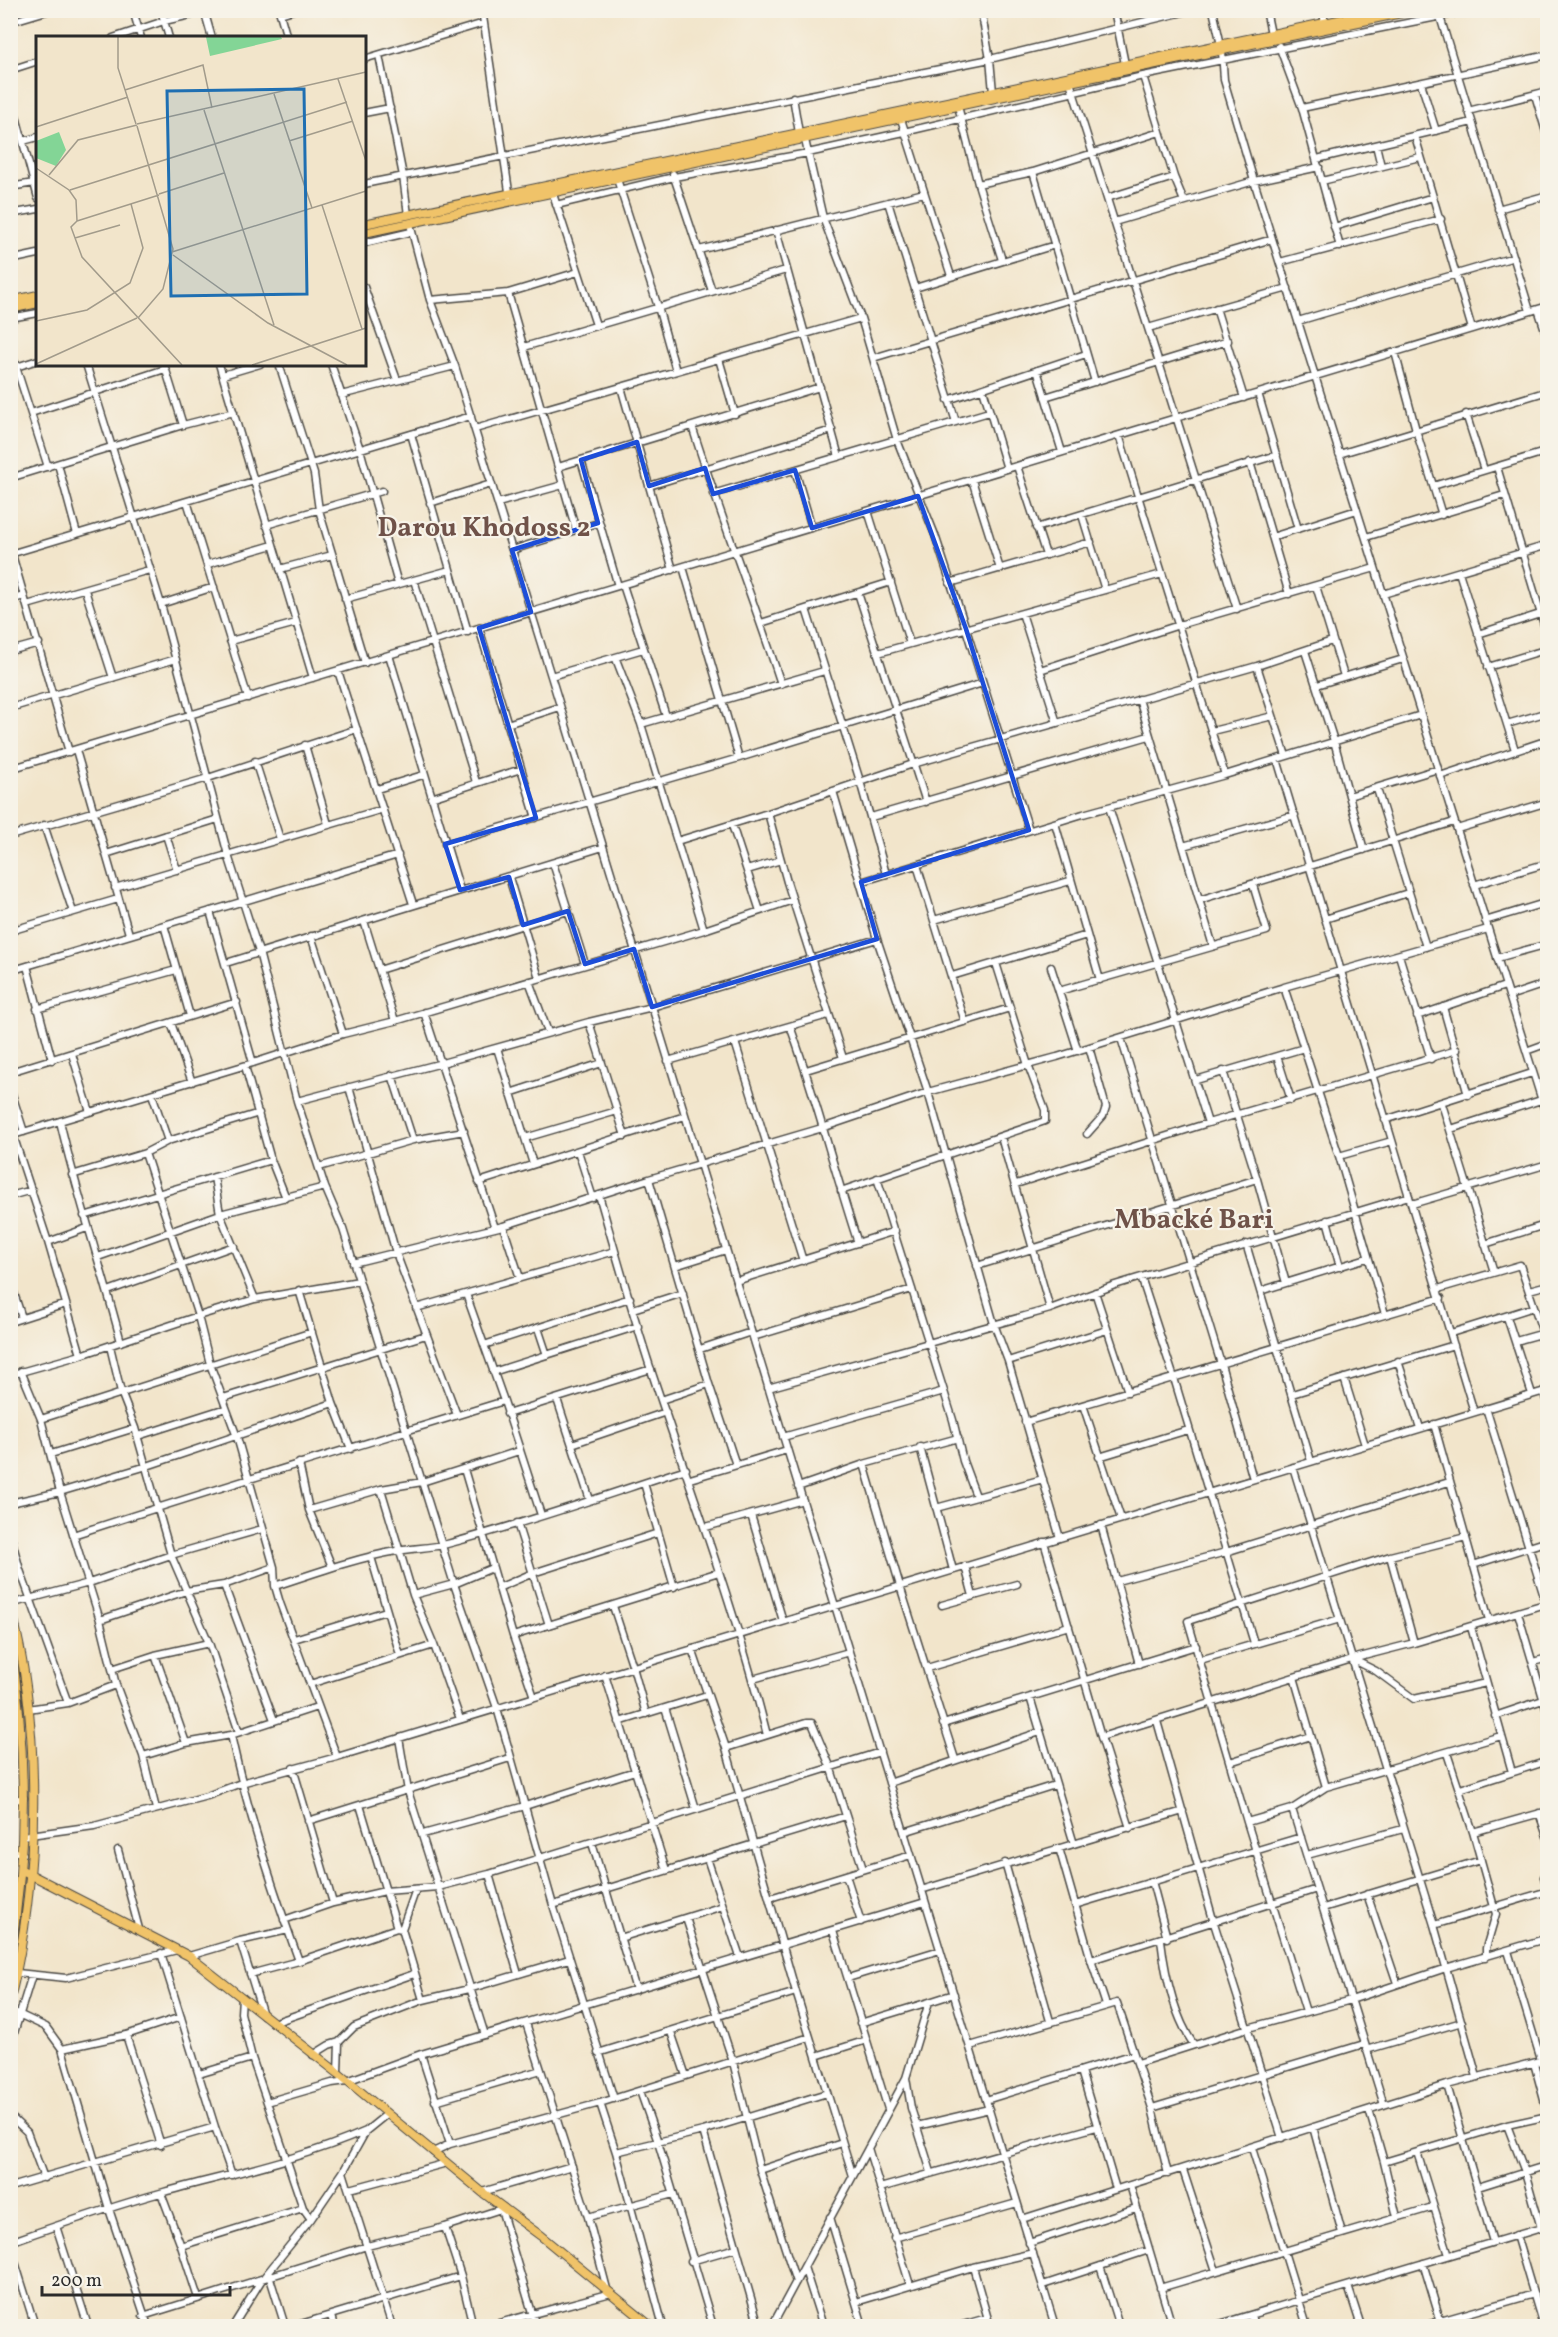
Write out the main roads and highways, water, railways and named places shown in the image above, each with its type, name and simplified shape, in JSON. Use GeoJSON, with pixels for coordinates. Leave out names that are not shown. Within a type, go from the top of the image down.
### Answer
{"type":"FeatureCollection","features":[{"type":"Feature","properties":{"kind":"main road"},"geometry":{"type":"LineString","coordinates":[[510,197],[553,194],[993,92],[1222,52],[1324,23],[1386,10]]}},
{"type":"Feature","properties":{"kind":"main road"},"geometry":{"type":"LineString","coordinates":[[1274,37],[1416,10]]}},
{"type":"Feature","properties":{"kind":"main road"},"geometry":{"type":"LineString","coordinates":[[366,233],[410,224],[510,197],[901,119],[1126,68]]}},
{"type":"Feature","properties":{"kind":"main road"},"geometry":{"type":"LineString","coordinates":[[366,224],[410,224]]}},
{"type":"Feature","properties":{"kind":"main road"},"geometry":{"type":"LineString","coordinates":[[10,301],[36,295]]}},
{"type":"Feature","properties":{"kind":"main road"},"geometry":{"type":"LineString","coordinates":[[10,309],[36,303]]}},
{"type":"Feature","properties":{"kind":"main road"},"geometry":{"type":"LineString","coordinates":[[10,1604],[25,1679],[32,1797],[23,1854],[26,1872],[15,1906],[10,1956]]}},
{"type":"Feature","properties":{"kind":"main road"},"geometry":{"type":"LineString","coordinates":[[10,1640],[20,1725],[27,1836],[17,1973],[10,2000]]}},
{"type":"Feature","properties":{"kind":"main road"},"geometry":{"type":"LineString","coordinates":[[26,1872],[189,1956],[338,2073],[502,2209],[651,2326]]}},
{"type":"Feature","properties":{"kind":"district","name":"Darou Khodoss 2"},"geometry":{"type":"Point","coordinates":[484,527]}},
{"type":"Feature","properties":{"kind":"district","name":"Mbacké Bari"},"geometry":{"type":"Point","coordinates":[1194,1219]}}]}
